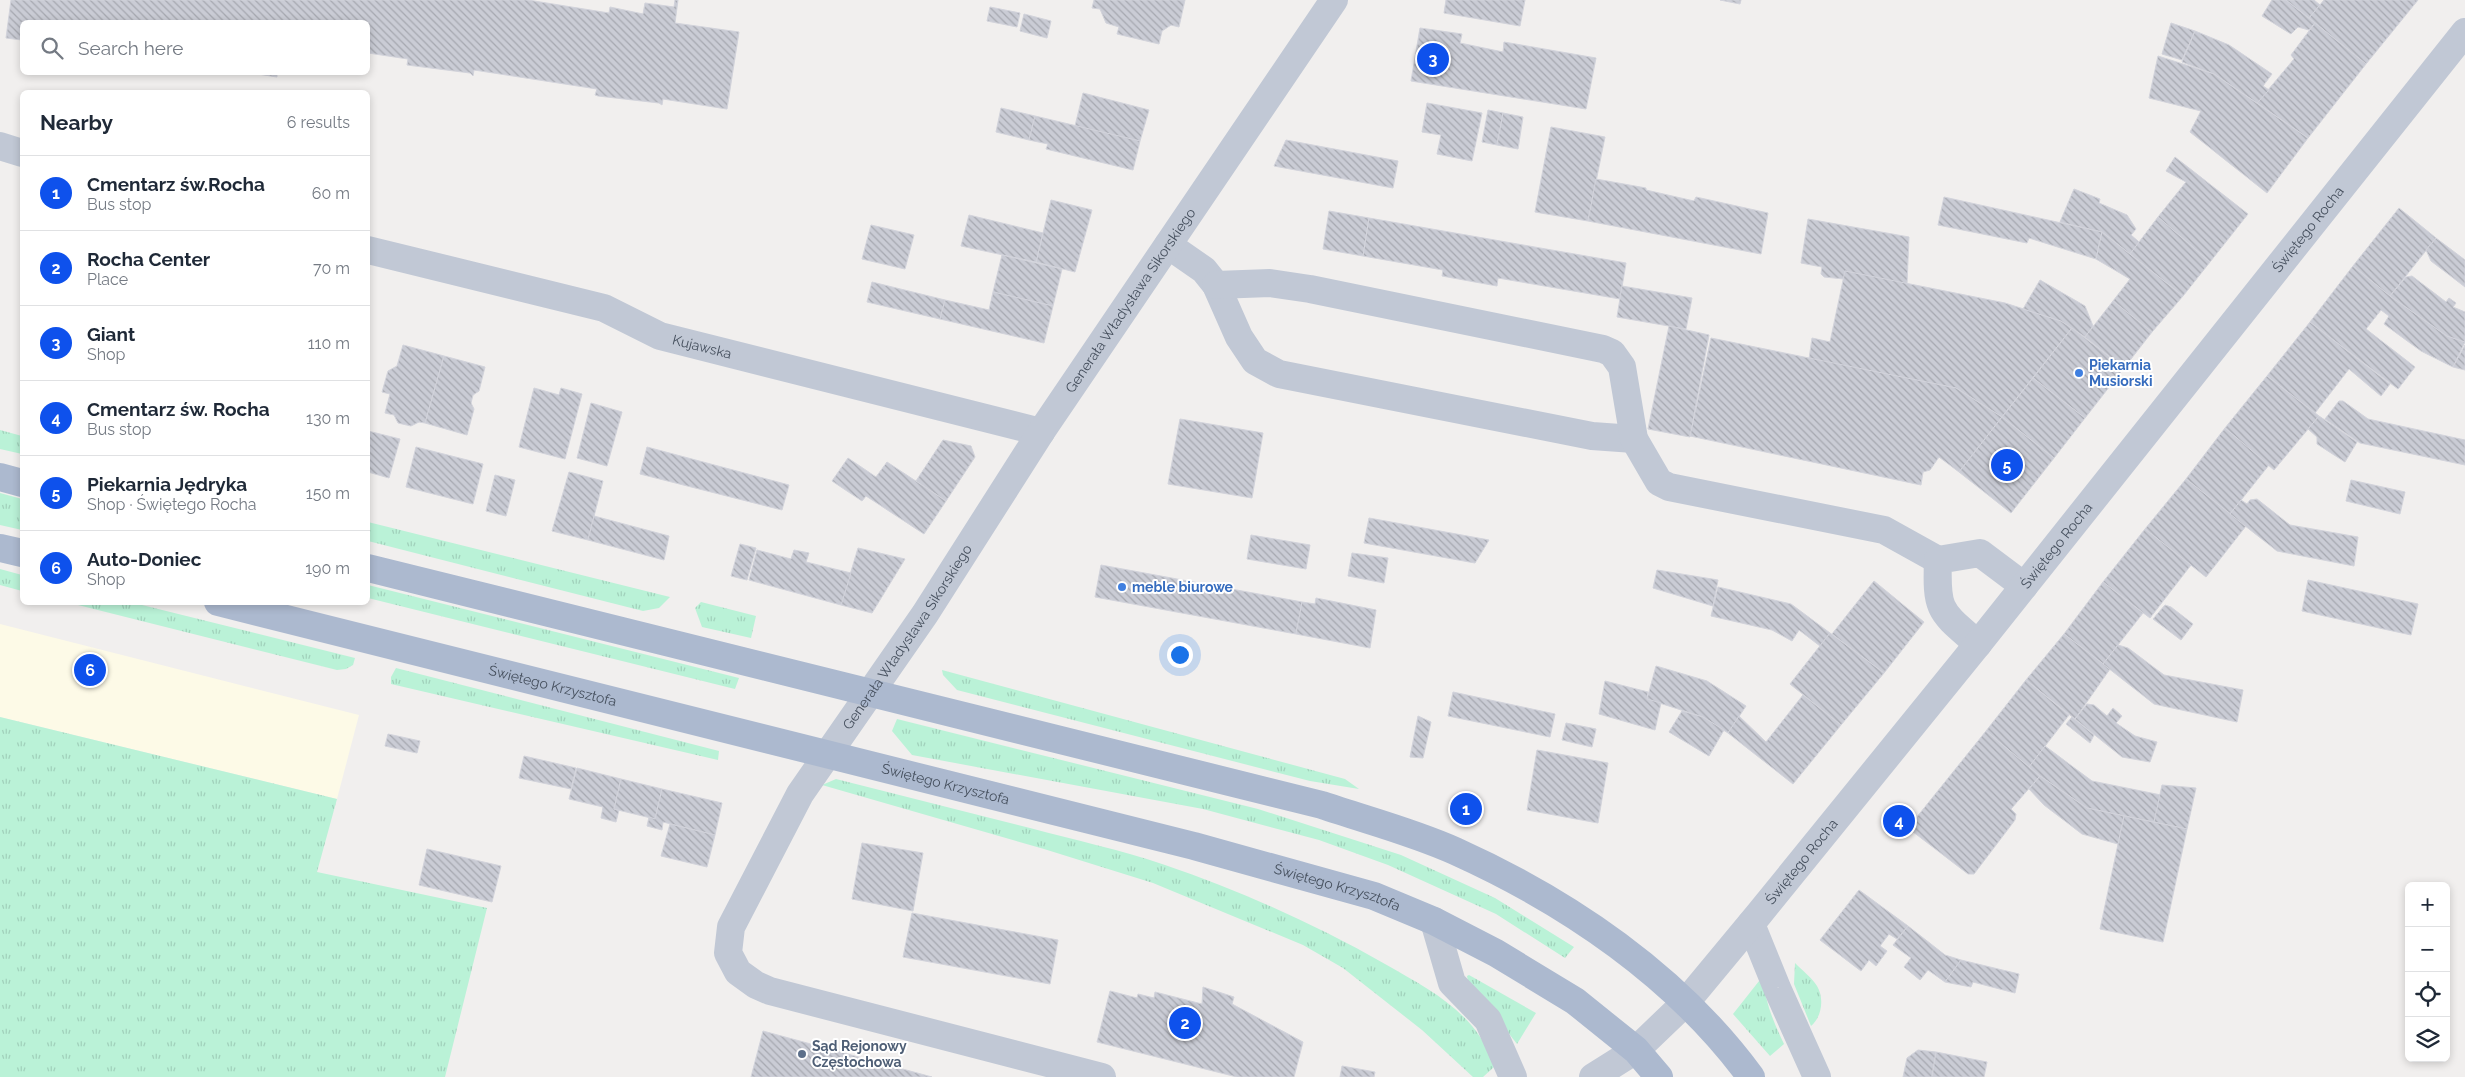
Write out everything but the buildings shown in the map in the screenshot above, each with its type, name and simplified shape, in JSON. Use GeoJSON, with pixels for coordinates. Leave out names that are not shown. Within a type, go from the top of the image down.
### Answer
{"type":"FeatureCollection","features":[{"type":"Feature","properties":{"kind":"main road"},"geometry":{"type":"LineString","coordinates":[[0,477],[20,482]]}},
{"type":"Feature","properties":{"kind":"main road"},"geometry":{"type":"LineString","coordinates":[[0,548],[20,553]]}},
{"type":"Feature","properties":{"kind":"main road"},"geometry":{"type":"LineString","coordinates":[[370,568],[1322,805],[1454,850],[1533,890],[1614,942],[1686,1002],[1726,1042],[1751,1077]]}},
{"type":"Feature","properties":{"kind":"main road","name":"Świętego Krzysztofa"},"geometry":{"type":"LineString","coordinates":[[230,605],[1194,846],[1374,896],[1434,921],[1496,953],[1575,1001],[1636,1050],[1659,1077]]}},
{"type":"Feature","properties":{"kind":"street","name":"Generała Władysława Sikorskiego"},"geometry":{"type":"LineString","coordinates":[[1102,1077],[786,997],[756,985],[738,972],[728,953],[731,927],[800,794],[825,755],[925,614],[1041,432],[1334,0]]}},
{"type":"Feature","properties":{"kind":"street","name":"Świętego Rocha"},"geometry":{"type":"LineString","coordinates":[[1592,1077],[1636,1050],[1686,1002],[1978,644],[2465,32]]}},
{"type":"Feature","properties":{"kind":"street"},"geometry":{"type":"LineString","coordinates":[[0,146],[20,152]]}},
{"type":"Feature","properties":{"kind":"street"},"geometry":{"type":"LineString","coordinates":[[1168,245],[1204,270],[1216,285],[1240,337],[1255,360],[1279,374],[1592,436],[1634,439]]}},
{"type":"Feature","properties":{"kind":"street","name":"Kujawska"},"geometry":{"type":"LineString","coordinates":[[370,250],[604,308],[660,336],[1041,432]]}},
{"type":"Feature","properties":{"kind":"street"},"geometry":{"type":"LineString","coordinates":[[1216,285],[1270,283],[1310,289],[1603,348],[1612,354],[1622,367],[1634,439],[1659,482],[1669,487],[1884,530],[1938,560],[1980,553],[2024,586]]}},
{"type":"Feature","properties":{"kind":"street"},"geometry":{"type":"LineString","coordinates":[[1938,560],[1937,593],[1944,614],[1978,644]]}},
{"type":"Feature","properties":{"kind":"street"},"geometry":{"type":"LineString","coordinates":[[1434,921],[1452,983],[1488,1020],[1513,1077]]}},
{"type":"Feature","properties":{"kind":"street"},"geometry":{"type":"LineString","coordinates":[[1751,924],[1817,1077]]}},
{"type":"Feature","properties":{"kind":"street","name":"Świętego Rocha"},"geometry":{"type":"LineString","coordinates":[[1622,1077],[1636,1050]]}},
{"type":"Feature","properties":{"kind":"shaded area"},"geometry":{"type":"Polygon","coordinates":[[[0,624],[359,715],[337,799],[0,717],[0,624]]]}},
{"type":"Feature","properties":{"kind":"green space"},"geometry":{"type":"Polygon","coordinates":[[[0,430],[20,435],[20,454],[0,449],[0,430]]]}},
{"type":"Feature","properties":{"kind":"green space"},"geometry":{"type":"Polygon","coordinates":[[[0,493],[20,498],[20,530],[0,525],[0,493]]]}},
{"type":"Feature","properties":{"kind":"green space"},"geometry":{"type":"Polygon","coordinates":[[[370,522],[670,597],[659,608],[643,611],[370,542],[370,522]]]}},
{"type":"Feature","properties":{"kind":"green space"},"geometry":{"type":"Polygon","coordinates":[[[0,569],[20,574],[20,590],[0,585],[0,569]]]}},
{"type":"Feature","properties":{"kind":"green space"},"geometry":{"type":"Polygon","coordinates":[[[370,586],[739,678],[735,689],[370,598],[370,586]]]}},
{"type":"Feature","properties":{"kind":"green space"},"geometry":{"type":"Polygon","coordinates":[[[701,602],[756,616],[751,638],[702,627],[695,608],[701,602]]]}},
{"type":"Feature","properties":{"kind":"green space"},"geometry":{"type":"Polygon","coordinates":[[[78,605],[142,605],[355,658],[353,665],[346,669],[337,670],[78,605]]]}},
{"type":"Feature","properties":{"kind":"green space"},"geometry":{"type":"Polygon","coordinates":[[[396,668],[719,751],[718,760],[391,684],[391,677],[396,668]]]}},
{"type":"Feature","properties":{"kind":"green space"},"geometry":{"type":"Polygon","coordinates":[[[942,670],[1345,779],[1359,789],[1310,781],[957,690],[943,675],[942,670]]]}},
{"type":"Feature","properties":{"kind":"green space"},"geometry":{"type":"Polygon","coordinates":[[[0,717],[337,799],[317,872],[487,908],[445,1077],[0,1077],[0,717]]]}},
{"type":"Feature","properties":{"kind":"green space"},"geometry":{"type":"Polygon","coordinates":[[[897,719],[1258,809],[1401,855],[1495,898],[1574,947],[1565,958],[1496,914],[1388,865],[1319,840],[1203,809],[912,755],[892,731],[897,719]]]}},
{"type":"Feature","properties":{"kind":"green space"},"geometry":{"type":"Polygon","coordinates":[[[836,779],[1132,855],[1165,865],[1250,897],[1359,949],[1435,994],[1450,1005],[1477,1032],[1487,1048],[1494,1067],[1483,1077],[1473,1077],[1422,1030],[1343,968],[1303,945],[1153,883],[1044,849],[822,785],[836,779]]]}},
{"type":"Feature","properties":{"kind":"green space"},"geometry":{"type":"Polygon","coordinates":[[[1795,963],[1815,983],[1821,997],[1821,1008],[1811,1026],[1794,984],[1795,963]]]}},
{"type":"Feature","properties":{"kind":"green space"},"geometry":{"type":"Polygon","coordinates":[[[1469,975],[1536,1013],[1517,1044],[1468,981],[1467,976],[1469,975]]]}},
{"type":"Feature","properties":{"kind":"green space"},"geometry":{"type":"Polygon","coordinates":[[[1763,976],[1770,1011],[1784,1044],[1770,1056],[1733,1014],[1763,976]]]}},
{"type":"Feature","properties":{"kind":"place","name":"Giant"},"geometry":{"type":"Point","coordinates":[1433,59]}},
{"type":"Feature","properties":{"kind":"place","name":"Piekarnia Musiorski"},"geometry":{"type":"Point","coordinates":[2079,373]}},
{"type":"Feature","properties":{"kind":"place","name":"Piekarnia Jędryka"},"geometry":{"type":"Point","coordinates":[2007,465]}},
{"type":"Feature","properties":{"kind":"place","name":"meble biurowe"},"geometry":{"type":"Point","coordinates":[1122,587]}},
{"type":"Feature","properties":{"kind":"place","name":"Auto-Doniec"},"geometry":{"type":"Point","coordinates":[90,670]}},
{"type":"Feature","properties":{"kind":"place","name":"Cmentarz św.Rocha"},"geometry":{"type":"Point","coordinates":[1466,809]}},
{"type":"Feature","properties":{"kind":"place","name":"Cmentarz św. Rocha"},"geometry":{"type":"Point","coordinates":[1899,821]}},
{"type":"Feature","properties":{"kind":"place","name":"Rocha Center"},"geometry":{"type":"Point","coordinates":[1185,1023]}},
{"type":"Feature","properties":{"kind":"place","name":"Sąd Rejonowy Częstochowa"},"geometry":{"type":"Point","coordinates":[802,1054]}}]}
